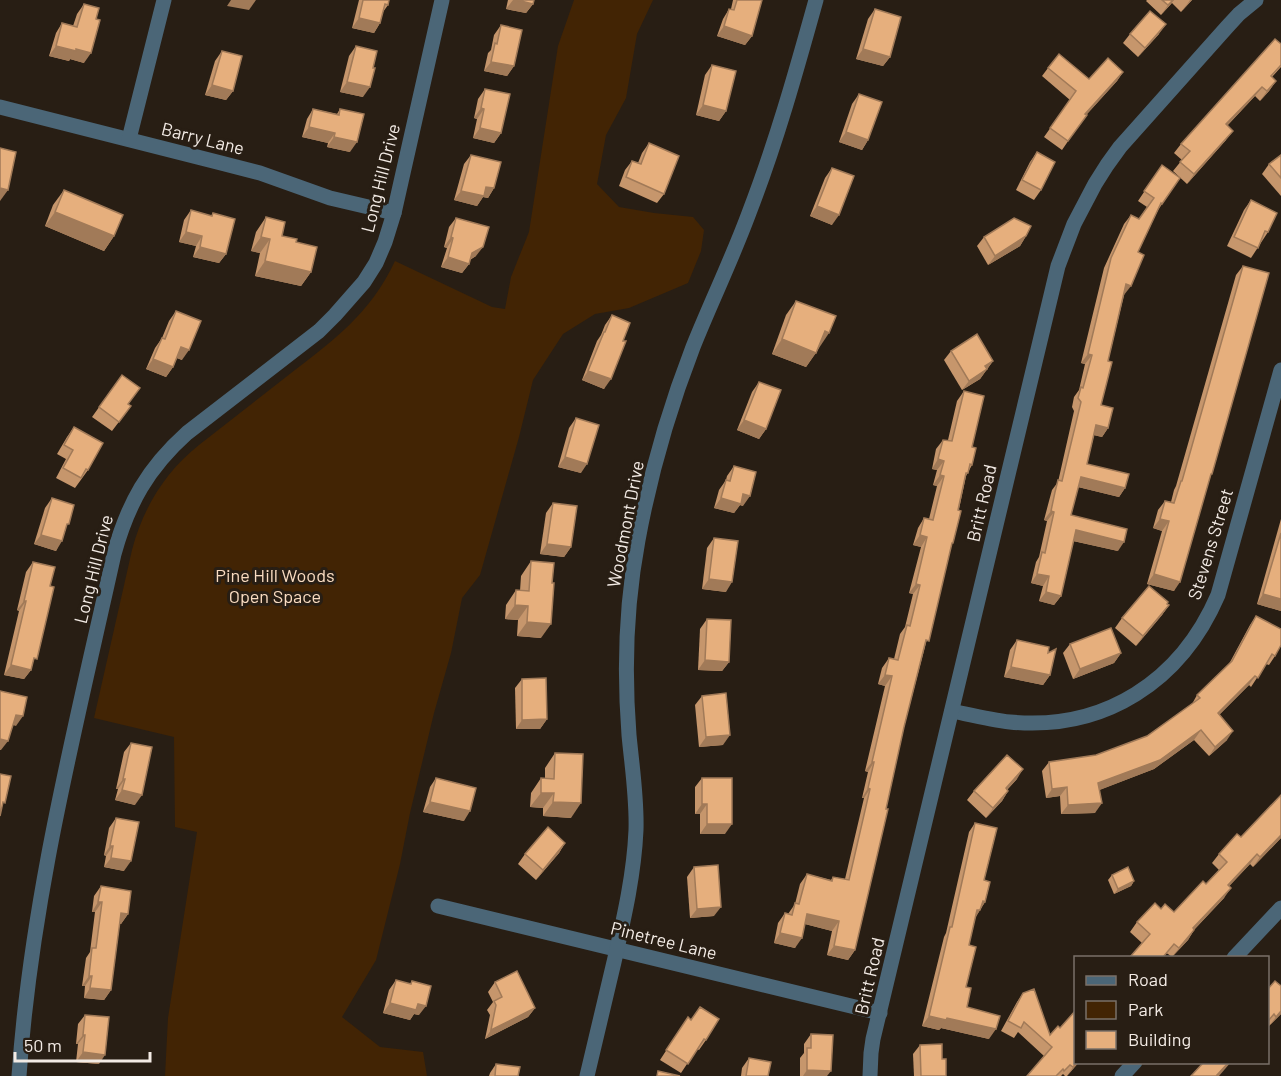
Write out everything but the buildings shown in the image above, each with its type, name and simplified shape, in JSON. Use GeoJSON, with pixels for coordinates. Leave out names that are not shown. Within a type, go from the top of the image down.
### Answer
{"type":"FeatureCollection","features":[{"type":"Feature","properties":{"kind":"street"},"geometry":{"type":"LineString","coordinates":[[129,139],[164,0]]}},
{"type":"Feature","properties":{"kind":"street","name":"Long Hill Drive"},"geometry":{"type":"LineString","coordinates":[[19,1076],[27,990],[43,877],[114,554],[126,514],[146,478],[172,447],[319,331],[364,282],[385,242],[394,213],[442,0]]}},
{"type":"Feature","properties":{"kind":"street","name":"Woodmont Drive"},"geometry":{"type":"LineString","coordinates":[[587,1076],[629,893],[636,829],[636,800],[627,704],[627,670],[630,595],[637,542],[654,469],[675,398],[764,173],[792,87],[816,0]]}},
{"type":"Feature","properties":{"kind":"street","name":"Britt Road"},"geometry":{"type":"LineString","coordinates":[[870,1076],[871,1053],[880,1012],[1058,266],[1074,224],[1095,184],[1120,147],[1239,14],[1256,0]]}},
{"type":"Feature","properties":{"kind":"street","name":"Barry Lane"},"geometry":{"type":"LineString","coordinates":[[0,107],[260,173],[330,198],[394,213]]}},
{"type":"Feature","properties":{"kind":"street","name":"Stevens Street"},"geometry":{"type":"LineString","coordinates":[[952,711],[1011,722],[1042,722],[1077,718],[1129,698],[1173,665],[1199,632],[1218,595],[1281,370]]}},
{"type":"Feature","properties":{"kind":"street","name":"Pinetree Lane"},"geometry":{"type":"LineString","coordinates":[[438,906],[880,1012]]}},
{"type":"Feature","properties":{"kind":"street"},"geometry":{"type":"LineString","coordinates":[[1235,956],[1281,908]]}},
{"type":"Feature","properties":{"kind":"street"},"geometry":{"type":"LineString","coordinates":[[1122,1076],[1133,1064]]}},
{"type":"Feature","properties":{"kind":"green space","name":"Pine Hill Woods Open Space"},"geometry":{"type":"Polygon","coordinates":[[[574,0],[653,0],[637,34],[626,98],[606,135],[597,184],[619,207],[693,217],[704,230],[701,251],[688,283],[629,308],[595,314],[563,334],[533,380],[480,575],[462,598],[451,653],[434,713],[376,960],[342,1017],[380,1047],[423,1052],[427,1076],[165,1076],[168,1018],[197,832],[175,827],[174,737],[94,718],[132,550],[142,520],[157,492],[176,467],[199,445],[348,326],[374,297],[395,261],[492,307],[505,309],[511,277],[529,232],[558,46],[574,0]]]}}]}
